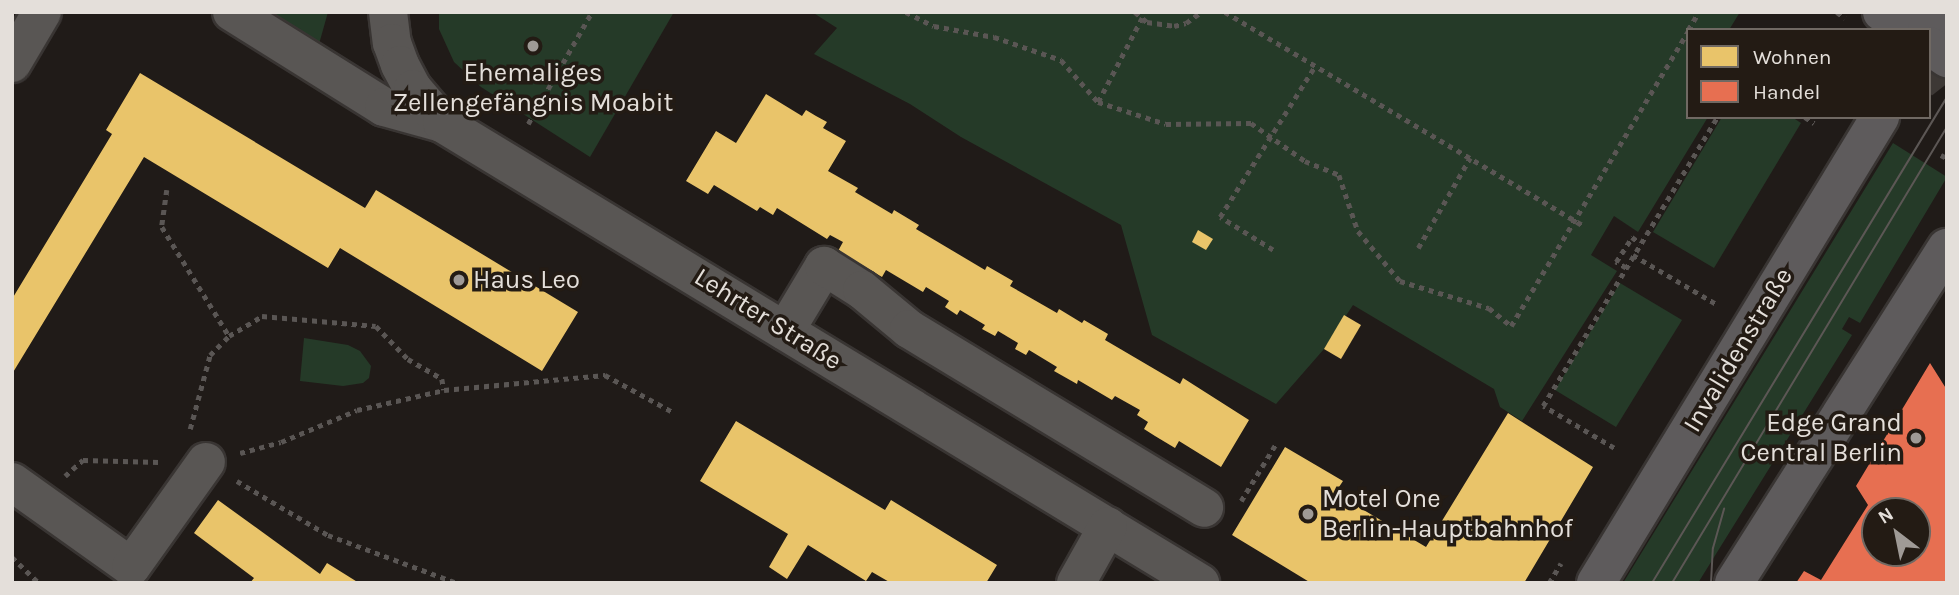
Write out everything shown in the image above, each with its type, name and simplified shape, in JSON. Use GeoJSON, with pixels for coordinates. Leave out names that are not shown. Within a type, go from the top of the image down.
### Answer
{"type":"FeatureCollection","features":[{"type":"Feature","properties":{"kind":"main road"},"geometry":{"type":"LineString","coordinates":[[1882,12],[1904,28]]}},
{"type":"Feature","properties":{"kind":"main road"},"geometry":{"type":"LineString","coordinates":[[1928,28],[1937,12]]}},
{"type":"Feature","properties":{"kind":"main road"},"geometry":{"type":"LineString","coordinates":[[1931,47],[1947,58]]}},
{"type":"Feature","properties":{"kind":"main road","name":"Invalidenstraße"},"geometry":{"type":"LineString","coordinates":[[1596,583],[1879,119]]}},
{"type":"Feature","properties":{"kind":"main road"},"geometry":{"type":"LineString","coordinates":[[1734,583],[1947,248]]}},
{"type":"Feature","properties":{"kind":"street"},"geometry":{"type":"LineString","coordinates":[[12,63],[42,12]]}},
{"type":"Feature","properties":{"kind":"street"},"geometry":{"type":"LineString","coordinates":[[232,12],[384,107],[442,122]]}},
{"type":"Feature","properties":{"kind":"street","name":"Lehrter Straße"},"geometry":{"type":"LineString","coordinates":[[388,12],[392,43],[400,65],[413,89],[442,122],[1108,526],[1178,577]]}},
{"type":"Feature","properties":{"kind":"street"},"geometry":{"type":"LineString","coordinates":[[785,331],[824,266],[862,290],[909,329],[1221,508]]}},
{"type":"Feature","properties":{"kind":"street"},"geometry":{"type":"LineString","coordinates":[[27,492],[131,567],[195,451]]}},
{"type":"Feature","properties":{"kind":"street"},"geometry":{"type":"LineString","coordinates":[[1076,583],[1108,526]]}},
{"type":"Feature","properties":{"kind":"path"},"geometry":{"type":"LineString","coordinates":[[906,12],[934,26],[993,37],[1061,60],[1098,102],[1166,124],[1251,123],[1305,161],[1339,175],[1358,231],[1400,281],[1489,308],[1510,326],[1686,33]]}},
{"type":"Feature","properties":{"kind":"path"},"geometry":{"type":"LineString","coordinates":[[1135,12],[1160,26],[1174,26],[1201,12]]}},
{"type":"Feature","properties":{"kind":"path"},"geometry":{"type":"LineString","coordinates":[[1225,12],[1584,226]]}},
{"type":"Feature","properties":{"kind":"path"},"geometry":{"type":"LineString","coordinates":[[1689,28],[1699,12]]}},
{"type":"Feature","properties":{"kind":"path"},"geometry":{"type":"LineString","coordinates":[[528,124],[591,13]]}},
{"type":"Feature","properties":{"kind":"path"},"geometry":{"type":"LineString","coordinates":[[1098,102],[1142,18]]}},
{"type":"Feature","properties":{"kind":"path"},"geometry":{"type":"LineString","coordinates":[[1273,250],[1220,217],[1315,66]]}},
{"type":"Feature","properties":{"kind":"path"},"geometry":{"type":"LineString","coordinates":[[1614,448],[1542,406],[1716,119]]}},
{"type":"Feature","properties":{"kind":"path"},"geometry":{"type":"LineString","coordinates":[[1808,119],[1814,123]]}},
{"type":"Feature","properties":{"kind":"path"},"geometry":{"type":"LineString","coordinates":[[1418,248],[1470,158]]}},
{"type":"Feature","properties":{"kind":"path"},"geometry":{"type":"LineString","coordinates":[[167,190],[162,227],[229,336]]}},
{"type":"Feature","properties":{"kind":"path"},"geometry":{"type":"LineString","coordinates":[[1626,268],[1616,262],[1622,248],[1632,237],[1640,243]]}},
{"type":"Feature","properties":{"kind":"path"},"geometry":{"type":"LineString","coordinates":[[1633,255],[1718,305]]}},
{"type":"Feature","properties":{"kind":"path"},"geometry":{"type":"LineString","coordinates":[[444,390],[442,379],[408,359],[376,326],[262,316],[229,336],[210,355],[191,428],[195,451],[328,536],[457,583]]}},
{"type":"Feature","properties":{"kind":"path"},"geometry":{"type":"LineString","coordinates":[[27,492],[83,460],[281,442],[357,410],[444,390],[605,375],[673,412]]}},
{"type":"Feature","properties":{"kind":"path"},"geometry":{"type":"LineString","coordinates":[[1221,508],[1278,442]]}},
{"type":"Feature","properties":{"kind":"path"},"geometry":{"type":"LineString","coordinates":[[12,558],[39,583]]}},
{"type":"Feature","properties":{"kind":"green space"},"geometry":{"type":"Polygon","coordinates":[[[268,12],[328,12],[319,44],[268,12]]]}},
{"type":"Feature","properties":{"kind":"green space"},"geometry":{"type":"Polygon","coordinates":[[[439,12],[674,12],[590,157],[481,87],[454,62],[439,29],[439,12]]]}},
{"type":"Feature","properties":{"kind":"green space"},"geometry":{"type":"Polygon","coordinates":[[[812,12],[1740,12],[1730,28],[1686,28],[1686,119],[1707,119],[1638,232],[1614,216],[1591,255],[1617,271],[1522,421],[1500,407],[1494,389],[1353,305],[1324,349],[1276,404],[1152,335],[1121,225],[961,137],[910,104],[814,54],[837,28],[812,12]]]}},
{"type":"Feature","properties":{"kind":"green space"},"geometry":{"type":"Polygon","coordinates":[[[1721,119],[1795,119],[1801,123],[1714,268],[1653,232],[1721,119]]]}},
{"type":"Feature","properties":{"kind":"green space"},"geometry":{"type":"Polygon","coordinates":[[[1893,143],[1947,177],[1860,323],[1849,317],[1842,329],[1852,335],[1698,583],[1623,583],[1893,143]]]}},
{"type":"Feature","properties":{"kind":"green space"},"geometry":{"type":"Polygon","coordinates":[[[1620,283],[1682,320],[1616,427],[1555,390],[1620,283]]]}},
{"type":"Feature","properties":{"kind":"green space"},"geometry":{"type":"Polygon","coordinates":[[[304,338],[348,345],[360,351],[371,366],[369,378],[363,383],[343,386],[300,381],[304,338]]]}},
{"type":"Feature","properties":{"kind":"building: Wohnen"},"geometry":{"type":"Polygon","coordinates":[[[140,73],[365,208],[376,190],[578,312],[542,371],[340,248],[328,268],[144,157],[12,374],[12,299],[112,134],[106,130],[140,73]]]}},
{"type":"Feature","properties":{"kind":"building: Wohnen"},"geometry":{"type":"Polygon","coordinates":[[[766,94],[802,116],[806,110],[827,122],[823,128],[846,141],[828,171],[858,188],[855,192],[892,214],[894,210],[919,225],[916,229],[985,270],[987,266],[1013,281],[1010,286],[1057,313],[1059,309],[1082,323],[1084,320],[1108,334],[1105,340],[1180,384],[1183,378],[1249,420],[1221,467],[1179,441],[1175,448],[1155,436],[1144,429],[1148,422],[1137,415],[1140,410],[1115,396],[1112,400],[1078,380],[1077,384],[1054,371],[1057,367],[1029,350],[1026,355],[1015,349],[1018,343],[998,331],[995,336],[982,329],[985,325],[960,310],[957,315],[945,307],[949,301],[926,287],[923,292],[886,270],[882,277],[838,251],[843,242],[830,235],[827,239],[777,208],[773,215],[760,207],[757,211],[714,185],[708,194],[686,181],[716,131],[736,143],[766,94]]]}},
{"type":"Feature","properties":{"kind":"building: Wohnen"},"geometry":{"type":"Polygon","coordinates":[[[1198,230],[1213,239],[1206,250],[1192,242],[1198,230]]]}},
{"type":"Feature","properties":{"kind":"building: Wohnen"},"geometry":{"type":"Polygon","coordinates":[[[1344,315],[1361,325],[1341,359],[1324,349],[1344,315]]]}},
{"type":"Feature","properties":{"kind":"building: Wohnen","name":"Motel One Berlin-Hauptbahnhof"},"geometry":{"type":"Polygon","coordinates":[[[1508,413],[1593,467],[1524,583],[1311,583],[1232,535],[1285,447],[1343,481],[1335,493],[1426,547],[1508,413]]]}},
{"type":"Feature","properties":{"kind":"building: Wohnen"},"geometry":{"type":"Polygon","coordinates":[[[736,421],[885,510],[891,500],[997,565],[986,583],[891,583],[872,572],[866,581],[808,545],[787,579],[769,567],[788,534],[700,481],[736,421]]]}},
{"type":"Feature","properties":{"kind":"building: Wohnen"},"geometry":{"type":"Polygon","coordinates":[[[218,500],[320,574],[327,563],[359,583],[250,583],[254,578],[194,533],[218,500]]]}},
{"type":"Feature","properties":{"kind":"building: Handel","name":"Edge Grand Central Berlin"},"geometry":{"type":"Polygon","coordinates":[[[1930,363],[1947,390],[1947,583],[1796,583],[1804,571],[1821,580],[1861,516],[1861,567],[1931,567],[1931,497],[1863,497],[1856,486],[1930,363]]]}},
{"type":"Feature","properties":{"kind":"tunnel"},"geometry":{"type":"LineString","coordinates":[[1931,64],[1947,84]]}},
{"type":"Feature","properties":{"kind":"tram line"},"geometry":{"type":"LineString","coordinates":[[1652,583],[1947,97]]}},
{"type":"Feature","properties":{"kind":"tram line"},"geometry":{"type":"LineString","coordinates":[[1672,583],[1947,127]]}},
{"type":"Feature","properties":{"kind":"tram line"},"geometry":{"type":"LineString","coordinates":[[1711,583],[1713,548],[1724,509]]}},
{"type":"Feature","properties":{"kind":"place","name":"Ehemaliges Zellengefängnis Moabit"},"geometry":{"type":"Point","coordinates":[533,46]}},
{"type":"Feature","properties":{"kind":"place","name":"Haus Leo"},"geometry":{"type":"Point","coordinates":[459,280]}},
{"type":"Feature","properties":{"kind":"place","name":"Edge Grand Central Berlin"},"geometry":{"type":"Point","coordinates":[1916,438]}},
{"type":"Feature","properties":{"kind":"place","name":"Motel One Berlin-Hauptbahnhof"},"geometry":{"type":"Point","coordinates":[1308,514]}}]}
